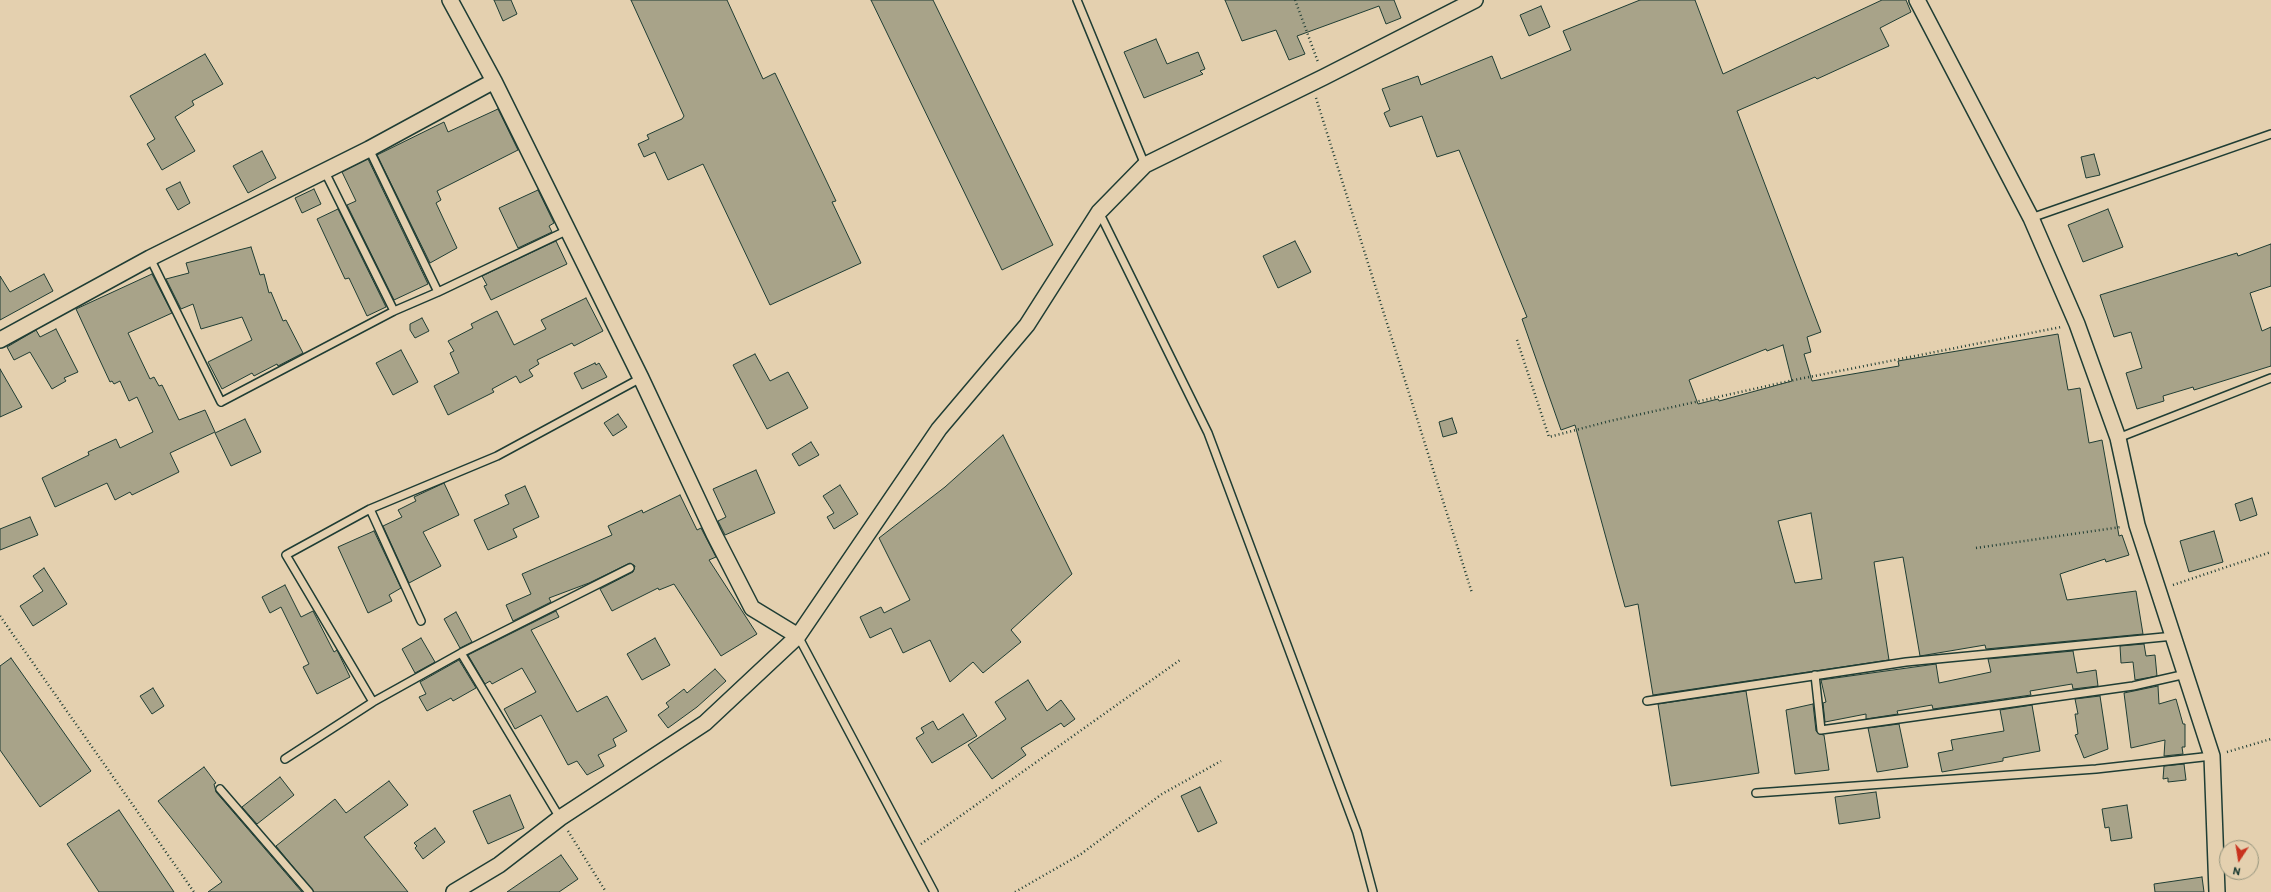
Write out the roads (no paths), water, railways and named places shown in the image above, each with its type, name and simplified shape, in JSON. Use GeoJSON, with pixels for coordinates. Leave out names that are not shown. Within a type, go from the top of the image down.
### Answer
{"type":"FeatureCollection","features":[{"type":"Feature","properties":{"kind":"street"},"geometry":{"type":"LineString","coordinates":[[450,0],[494,81],[641,378],[752,608],[798,636]]}},
{"type":"Feature","properties":{"kind":"street"},"geometry":{"type":"LineString","coordinates":[[454,892],[499,865],[560,818],[705,724],[798,636],[939,429],[1026,325],[1099,212],[1145,164],[1324,77],[1475,0]]}},
{"type":"Feature","properties":{"kind":"street"},"geometry":{"type":"LineString","coordinates":[[1917,0],[2031,218],[2077,324],[2118,438],[2137,525],[2212,756],[2217,892]]}},
{"type":"Feature","properties":{"kind":"street"},"geometry":{"type":"LineString","coordinates":[[0,340],[150,258],[325,172],[494,81]]}},
{"type":"Feature","properties":{"kind":"lane"},"geometry":{"type":"LineString","coordinates":[[1077,0],[1145,164]]}},
{"type":"Feature","properties":{"kind":"lane"},"geometry":{"type":"LineString","coordinates":[[2031,218],[2271,134]]}},
{"type":"Feature","properties":{"kind":"lane"},"geometry":{"type":"LineString","coordinates":[[369,149],[438,292]]}},
{"type":"Feature","properties":{"kind":"lane"},"geometry":{"type":"LineString","coordinates":[[325,172],[394,311]]}},
{"type":"Feature","properties":{"kind":"lane"},"geometry":{"type":"LineString","coordinates":[[1099,212],[1208,433],[1357,832],[1373,892]]}},
{"type":"Feature","properties":{"kind":"lane"},"geometry":{"type":"LineString","coordinates":[[150,258],[221,402],[394,311],[438,292],[568,230]]}},
{"type":"Feature","properties":{"kind":"lane"},"geometry":{"type":"LineString","coordinates":[[373,702],[286,555],[370,509],[497,456],[641,378]]}},
{"type":"Feature","properties":{"kind":"lane"},"geometry":{"type":"LineString","coordinates":[[2118,438],[2271,378]]}},
{"type":"Feature","properties":{"kind":"lane"},"geometry":{"type":"LineString","coordinates":[[370,509],[421,621]]}},
{"type":"Feature","properties":{"kind":"lane"},"geometry":{"type":"LineString","coordinates":[[285,759],[373,702],[462,653],[630,568]]}},
{"type":"Feature","properties":{"kind":"lane"},"geometry":{"type":"LineString","coordinates":[[798,636],[934,892]]}},
{"type":"Feature","properties":{"kind":"lane"},"geometry":{"type":"LineString","coordinates":[[1647,701],[1906,662],[2174,636]]}},
{"type":"Feature","properties":{"kind":"lane"},"geometry":{"type":"LineString","coordinates":[[462,653],[560,818]]}},
{"type":"Feature","properties":{"kind":"lane"},"geometry":{"type":"LineString","coordinates":[[1815,676],[1821,730],[2133,686],[2186,674]]}},
{"type":"Feature","properties":{"kind":"lane"},"geometry":{"type":"LineString","coordinates":[[1756,793],[2096,769],[2212,756]]}},
{"type":"Feature","properties":{"kind":"lane"},"geometry":{"type":"LineString","coordinates":[[220,789],[309,892]]}}]}
